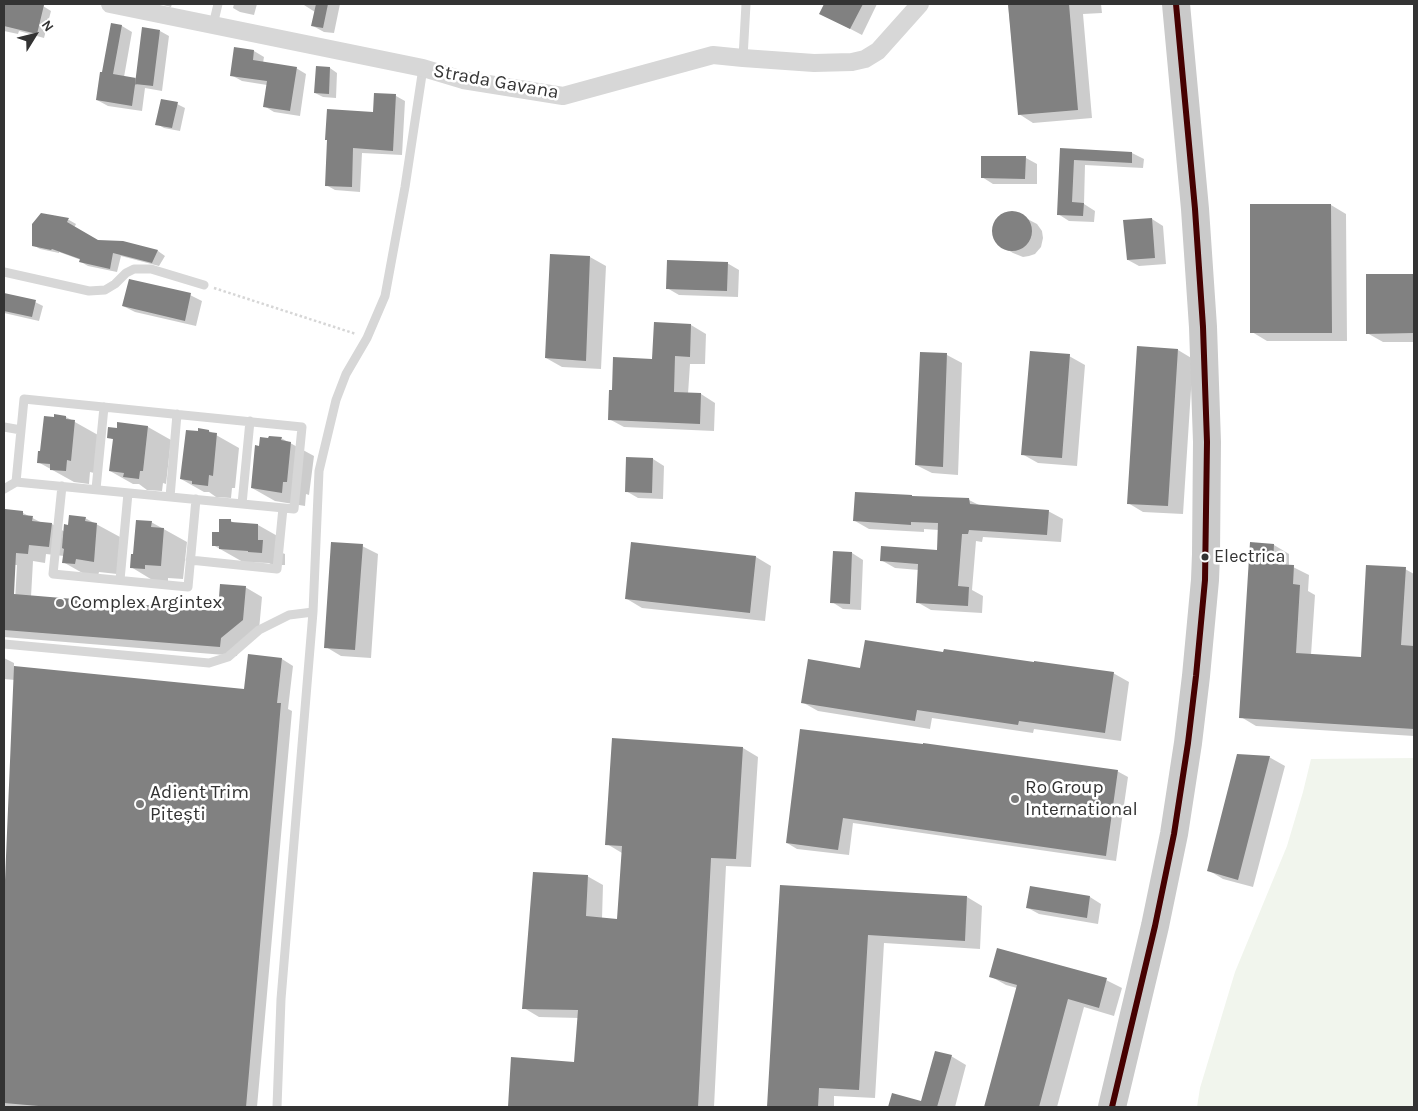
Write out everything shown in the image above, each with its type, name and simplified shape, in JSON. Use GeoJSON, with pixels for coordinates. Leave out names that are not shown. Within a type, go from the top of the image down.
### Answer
{"type":"FeatureCollection","features":[{"type":"Feature","properties":{"kind":"main road"},"geometry":{"type":"LineString","coordinates":[[1112,1107],[1155,926],[1174,834],[1194,695],[1205,580],[1207,442],[1202,327],[1195,209],[1176,4]]}},
{"type":"Feature","properties":{"kind":"street","name":"Strada Gavana"},"geometry":{"type":"LineString","coordinates":[[110,4],[423,68],[463,80],[563,96],[713,55],[814,63],[852,62],[878,51],[920,4]]}},
{"type":"Feature","properties":{"kind":"lane"},"geometry":{"type":"LineString","coordinates":[[213,25],[218,4]]}},
{"type":"Feature","properties":{"kind":"lane"},"geometry":{"type":"LineString","coordinates":[[743,58],[746,4]]}},
{"type":"Feature","properties":{"kind":"lane"},"geometry":{"type":"LineString","coordinates":[[277,1107],[281,1000],[313,612],[319,471],[336,400],[346,374],[367,338],[385,296],[405,187],[423,68]]}},
{"type":"Feature","properties":{"kind":"lane"},"geometry":{"type":"LineString","coordinates":[[4,272],[89,292],[105,290],[134,269],[151,269],[204,285]]}},
{"type":"Feature","properties":{"kind":"lane"},"geometry":{"type":"LineString","coordinates":[[4,489],[16,482],[294,509],[302,426],[24,399],[16,482]]}},
{"type":"Feature","properties":{"kind":"lane"},"geometry":{"type":"LineString","coordinates":[[96,490],[104,407]]}},
{"type":"Feature","properties":{"kind":"lane"},"geometry":{"type":"LineString","coordinates":[[170,496],[177,414]]}},
{"type":"Feature","properties":{"kind":"lane"},"geometry":{"type":"LineString","coordinates":[[242,504],[250,422]]}},
{"type":"Feature","properties":{"kind":"lane"},"geometry":{"type":"LineString","coordinates":[[4,427],[21,430]]}},
{"type":"Feature","properties":{"kind":"lane"},"geometry":{"type":"LineString","coordinates":[[62,486],[53,574],[188,587],[196,499]]}},
{"type":"Feature","properties":{"kind":"lane"},"geometry":{"type":"LineString","coordinates":[[120,580],[128,493]]}},
{"type":"Feature","properties":{"kind":"lane"},"geometry":{"type":"LineString","coordinates":[[190,560],[277,569],[283,508]]}},
{"type":"Feature","properties":{"kind":"lane"},"geometry":{"type":"LineString","coordinates":[[4,644],[209,663],[228,656],[259,630],[290,615],[313,612]]}},
{"type":"Feature","properties":{"kind":"path"},"geometry":{"type":"LineString","coordinates":[[204,285],[367,338]]}},
{"type":"Feature","properties":{"kind":"shaded area"},"geometry":{"type":"Polygon","coordinates":[[[1414,758],[1414,1107],[1197,1107],[1200,1088],[1235,972],[1287,846],[1311,759],[1414,758]]]}},
{"type":"Feature","properties":{"kind":"building"},"geometry":{"type":"Polygon","coordinates":[[[4,4],[44,5],[37,34],[4,26],[4,4]]]}},
{"type":"Feature","properties":{"kind":"building"},"geometry":{"type":"Polygon","coordinates":[[[316,4],[328,4],[323,28],[311,26],[316,4]]]}},
{"type":"Feature","properties":{"kind":"building"},"geometry":{"type":"Polygon","coordinates":[[[824,4],[863,4],[850,29],[819,14],[824,4]]]}},
{"type":"Feature","properties":{"kind":"building"},"geometry":{"type":"Polygon","coordinates":[[[1008,4],[1069,4],[1078,110],[1018,115],[1008,4]]]}},
{"type":"Feature","properties":{"kind":"building"},"geometry":{"type":"Polygon","coordinates":[[[111,23],[122,25],[113,74],[136,78],[132,106],[96,100],[111,23]]]}},
{"type":"Feature","properties":{"kind":"building"},"geometry":{"type":"Polygon","coordinates":[[[142,27],[160,30],[153,86],[135,84],[142,27]]]}},
{"type":"Feature","properties":{"kind":"building"},"geometry":{"type":"Polygon","coordinates":[[[234,47],[254,50],[253,60],[297,67],[290,111],[263,107],[267,81],[230,76],[234,47]]]}},
{"type":"Feature","properties":{"kind":"building"},"geometry":{"type":"Polygon","coordinates":[[[316,66],[330,67],[329,94],[314,93],[316,66]]]}},
{"type":"Feature","properties":{"kind":"building"},"geometry":{"type":"Polygon","coordinates":[[[374,93],[396,94],[393,151],[353,148],[352,187],[325,186],[327,109],[373,112],[374,93]]]}},
{"type":"Feature","properties":{"kind":"building"},"geometry":{"type":"Polygon","coordinates":[[[161,99],[178,102],[172,128],[155,125],[161,99]]]}},
{"type":"Feature","properties":{"kind":"building"},"geometry":{"type":"Polygon","coordinates":[[[1060,148],[1132,152],[1132,163],[1074,160],[1072,202],[1084,203],[1083,216],[1057,215],[1060,148]]]}},
{"type":"Feature","properties":{"kind":"building"},"geometry":{"type":"Polygon","coordinates":[[[981,156],[1026,156],[1025,179],[981,178],[981,156]]]}},
{"type":"Feature","properties":{"kind":"building"},"geometry":{"type":"Polygon","coordinates":[[[1250,204],[1331,204],[1332,333],[1250,333],[1250,204]]]}},
{"type":"Feature","properties":{"kind":"building"},"geometry":{"type":"Polygon","coordinates":[[[1012,211],[1026,217],[1032,231],[1026,245],[1012,251],[998,245],[992,231],[998,217],[1012,211]]]}},
{"type":"Feature","properties":{"kind":"building"},"geometry":{"type":"Polygon","coordinates":[[[41,213],[69,218],[67,222],[98,240],[123,241],[158,250],[152,263],[113,253],[110,269],[79,262],[80,259],[52,249],[32,246],[32,224],[41,213]]]}},
{"type":"Feature","properties":{"kind":"building"},"geometry":{"type":"Polygon","coordinates":[[[1152,218],[1155,258],[1127,260],[1123,220],[1152,218]]]}},
{"type":"Feature","properties":{"kind":"building"},"geometry":{"type":"Polygon","coordinates":[[[550,254],[590,256],[586,361],[545,358],[550,254]]]}},
{"type":"Feature","properties":{"kind":"building"},"geometry":{"type":"Polygon","coordinates":[[[667,260],[728,262],[727,291],[666,289],[667,260]]]}},
{"type":"Feature","properties":{"kind":"building"},"geometry":{"type":"Polygon","coordinates":[[[1366,274],[1414,274],[1414,333],[1366,334],[1366,274]]]}},
{"type":"Feature","properties":{"kind":"building"},"geometry":{"type":"Polygon","coordinates":[[[129,279],[191,293],[185,321],[122,306],[129,279]]]}},
{"type":"Feature","properties":{"kind":"building"},"geometry":{"type":"Polygon","coordinates":[[[4,293],[36,300],[32,317],[4,311],[4,293]]]}},
{"type":"Feature","properties":{"kind":"building"},"geometry":{"type":"Polygon","coordinates":[[[654,322],[691,324],[690,357],[675,356],[674,392],[701,393],[700,424],[608,420],[609,390],[612,390],[613,357],[652,359],[654,322]]]}},
{"type":"Feature","properties":{"kind":"building"},"geometry":{"type":"Polygon","coordinates":[[[1137,346],[1178,349],[1168,506],[1127,504],[1137,346]]]}},
{"type":"Feature","properties":{"kind":"building"},"geometry":{"type":"Polygon","coordinates":[[[1030,351],[1070,354],[1062,458],[1021,455],[1030,351]]]}},
{"type":"Feature","properties":{"kind":"building"},"geometry":{"type":"Polygon","coordinates":[[[920,352],[947,353],[943,467],[915,465],[920,352]]]}},
{"type":"Feature","properties":{"kind":"building"},"geometry":{"type":"Polygon","coordinates":[[[54,414],[66,416],[66,419],[75,420],[71,461],[67,460],[66,471],[50,470],[50,464],[37,463],[44,416],[54,417],[54,414]]]}},
{"type":"Feature","properties":{"kind":"building"},"geometry":{"type":"Polygon","coordinates":[[[117,422],[148,426],[143,471],[140,471],[139,479],[123,477],[124,473],[109,471],[113,439],[107,438],[108,427],[117,428],[117,422]]]}},
{"type":"Feature","properties":{"kind":"building"},"geometry":{"type":"Polygon","coordinates":[[[198,428],[217,433],[213,476],[209,475],[208,486],[192,484],[192,481],[180,479],[186,430],[198,431],[198,428]]]}},
{"type":"Feature","properties":{"kind":"building"},"geometry":{"type":"Polygon","coordinates":[[[269,436],[282,437],[281,440],[291,442],[287,482],[283,482],[282,493],[251,488],[255,445],[259,446],[260,437],[268,438],[269,436]]]}},
{"type":"Feature","properties":{"kind":"building"},"geometry":{"type":"Polygon","coordinates":[[[626,457],[653,458],[652,493],[625,492],[626,457]]]}},
{"type":"Feature","properties":{"kind":"building"},"geometry":{"type":"Polygon","coordinates":[[[855,492],[969,498],[970,504],[1049,510],[1047,535],[969,530],[968,534],[962,534],[958,586],[969,587],[968,606],[916,603],[918,564],[880,561],[881,546],[937,550],[938,523],[911,522],[911,525],[853,521],[855,492]]]}},
{"type":"Feature","properties":{"kind":"building","name":"Complex Argintex"},"geometry":{"type":"Polygon","coordinates":[[[5,509],[23,511],[23,515],[33,516],[32,521],[52,523],[49,547],[29,545],[28,554],[16,553],[14,594],[218,611],[220,584],[246,586],[243,620],[221,638],[220,647],[4,630],[5,509]]]}},
{"type":"Feature","properties":{"kind":"building"},"geometry":{"type":"Polygon","coordinates":[[[69,515],[86,517],[85,521],[97,523],[94,562],[76,559],[75,564],[62,563],[64,524],[68,525],[69,515]]]}},
{"type":"Feature","properties":{"kind":"building"},"geometry":{"type":"Polygon","coordinates":[[[219,519],[231,519],[231,522],[258,524],[258,540],[263,540],[262,553],[219,549],[219,546],[212,546],[212,532],[219,532],[219,519]]]}},
{"type":"Feature","properties":{"kind":"building"},"geometry":{"type":"Polygon","coordinates":[[[136,520],[152,521],[151,527],[164,528],[161,566],[145,565],[145,569],[130,568],[136,520]]]}},
{"type":"Feature","properties":{"kind":"building"},"geometry":{"type":"Polygon","coordinates":[[[331,542],[363,544],[355,650],[324,648],[331,542]]]}},
{"type":"Feature","properties":{"kind":"building"},"geometry":{"type":"Polygon","coordinates":[[[631,542],[756,556],[750,613],[625,599],[631,542]]]}},
{"type":"Feature","properties":{"kind":"building"},"geometry":{"type":"Polygon","coordinates":[[[1250,542],[1274,544],[1273,564],[1294,565],[1293,584],[1300,585],[1296,653],[1361,657],[1366,565],[1406,567],[1401,645],[1414,646],[1414,729],[1239,718],[1250,542]]]}},
{"type":"Feature","properties":{"kind":"building"},"geometry":{"type":"Polygon","coordinates":[[[833,551],[852,552],[850,604],[830,603],[833,551]]]}},
{"type":"Feature","properties":{"kind":"building"},"geometry":{"type":"Polygon","coordinates":[[[865,640],[943,652],[944,649],[1114,672],[1105,733],[1019,721],[1018,725],[917,710],[915,721],[801,703],[808,659],[860,668],[865,640]]]}},
{"type":"Feature","properties":{"kind":"building","name":"Adient Trim Pitești"},"geometry":{"type":"Polygon","coordinates":[[[248,654],[282,658],[277,703],[281,703],[246,1107],[50,1107],[4,1103],[4,904],[14,666],[244,689],[248,654]]]}},
{"type":"Feature","properties":{"kind":"building"},"geometry":{"type":"Polygon","coordinates":[[[800,729],[923,743],[1118,770],[1106,856],[843,818],[838,850],[786,843],[800,729]]]}},
{"type":"Feature","properties":{"kind":"building"},"geometry":{"type":"Polygon","coordinates":[[[612,738],[743,747],[736,859],[711,858],[698,1107],[508,1107],[511,1057],[574,1062],[578,1010],[522,1009],[533,872],[588,875],[586,916],[617,919],[622,846],[605,845],[612,738]]]}},
{"type":"Feature","properties":{"kind":"building"},"geometry":{"type":"Polygon","coordinates":[[[1237,754],[1270,756],[1238,880],[1207,871],[1237,754]]]}},
{"type":"Feature","properties":{"kind":"building"},"geometry":{"type":"Polygon","coordinates":[[[780,885],[967,896],[965,941],[868,935],[859,1090],[819,1088],[818,1107],[767,1107],[780,885]]]}},
{"type":"Feature","properties":{"kind":"building"},"geometry":{"type":"Polygon","coordinates":[[[1030,886],[1090,896],[1087,918],[1026,908],[1030,886]]]}},
{"type":"Feature","properties":{"kind":"building"},"geometry":{"type":"Polygon","coordinates":[[[997,948],[1107,978],[1099,1008],[1068,999],[1039,1107],[984,1107],[1017,985],[989,977],[997,948]]]}},
{"type":"Feature","properties":{"kind":"building"},"geometry":{"type":"Polygon","coordinates":[[[935,1051],[952,1055],[937,1107],[888,1107],[892,1093],[921,1101],[935,1051]]]}},
{"type":"Feature","properties":{"kind":"transit line"},"geometry":{"type":"LineString","coordinates":[[1112,1107],[1155,926],[1174,834],[1188,743],[1205,580],[1207,442],[1203,327],[1195,209],[1176,4]]}},
{"type":"Feature","properties":{"kind":"place","name":"Electrica"},"geometry":{"type":"Point","coordinates":[1205,557]}},
{"type":"Feature","properties":{"kind":"place","name":"Complex Argintex"},"geometry":{"type":"Point","coordinates":[60,603]}},
{"type":"Feature","properties":{"kind":"place","name":"Ro Group International"},"geometry":{"type":"Point","coordinates":[1015,799]}},
{"type":"Feature","properties":{"kind":"place","name":"Adient Trim Pitești"},"geometry":{"type":"Point","coordinates":[140,804]}}]}
